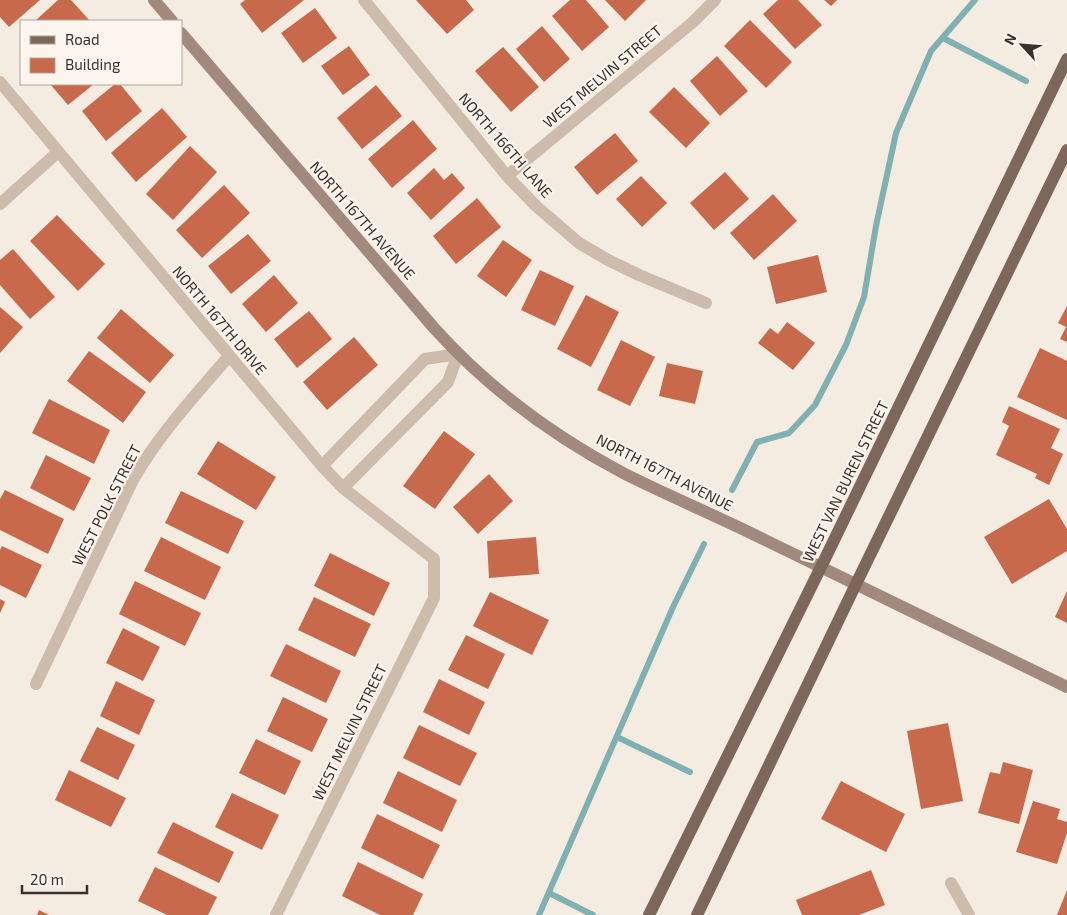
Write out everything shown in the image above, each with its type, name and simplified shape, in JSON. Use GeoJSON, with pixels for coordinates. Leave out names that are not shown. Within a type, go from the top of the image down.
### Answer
{"type":"FeatureCollection","features":[{"type":"Feature","properties":{"kind":"main road","name":"WEST VAN BUREN STREET"},"geometry":{"type":"LineString","coordinates":[[649,915],[821,567],[1067,59]]}},
{"type":"Feature","properties":{"kind":"main road"},"geometry":{"type":"LineString","coordinates":[[697,915],[1067,150]]}},
{"type":"Feature","properties":{"kind":"street"},"geometry":{"type":"LineString","coordinates":[[154,0],[171,20]]}},
{"type":"Feature","properties":{"kind":"street","name":"NORTH 166TH LANE"},"geometry":{"type":"LineString","coordinates":[[364,0],[507,176],[536,206],[579,243],[608,260],[706,303]]}},
{"type":"Feature","properties":{"kind":"street","name":"WEST MELVIN STREET"},"geometry":{"type":"LineString","coordinates":[[507,176],[693,22],[715,0]]}},
{"type":"Feature","properties":{"kind":"street","name":"NORTH 167TH AVENUE"},"geometry":{"type":"LineString","coordinates":[[182,33],[458,354],[512,402],[560,436],[625,474],[1067,687]]}},
{"type":"Feature","properties":{"kind":"street","name":"NORTH 167TH DRIVE"},"geometry":{"type":"LineString","coordinates":[[0,82],[322,466],[343,488],[434,559]]}},
{"type":"Feature","properties":{"kind":"street"},"geometry":{"type":"LineString","coordinates":[[0,204],[58,152]]}},
{"type":"Feature","properties":{"kind":"street"},"geometry":{"type":"LineString","coordinates":[[322,466],[424,360],[458,354],[448,382],[343,488]]}},
{"type":"Feature","properties":{"kind":"street","name":"WEST POLK STREET"},"geometry":{"type":"LineString","coordinates":[[36,684],[133,480],[148,454],[167,428],[230,356]]}},
{"type":"Feature","properties":{"kind":"street","name":"WEST MELVIN STREET"},"geometry":{"type":"LineString","coordinates":[[276,915],[434,598],[434,559]]}},
{"type":"Feature","properties":{"kind":"street"},"geometry":{"type":"LineString","coordinates":[[952,883],[969,915]]}},
{"type":"Feature","properties":{"kind":"building"},"geometry":{"type":"Polygon","coordinates":[[[0,0],[40,0],[9,27],[0,17],[0,0]]]}},
{"type":"Feature","properties":{"kind":"building"},"geometry":{"type":"Polygon","coordinates":[[[58,0],[71,0],[89,20],[36,20],[58,0]]]}},
{"type":"Feature","properties":{"kind":"building"},"geometry":{"type":"Polygon","coordinates":[[[245,0],[304,0],[262,33],[240,4],[245,0]]]}},
{"type":"Feature","properties":{"kind":"building"},"geometry":{"type":"Polygon","coordinates":[[[416,0],[466,0],[474,10],[447,34],[416,0]]]}},
{"type":"Feature","properties":{"kind":"building"},"geometry":{"type":"Polygon","coordinates":[[[570,0],[586,0],[609,27],[582,51],[552,16],[570,0]]]}},
{"type":"Feature","properties":{"kind":"building"},"geometry":{"type":"Polygon","coordinates":[[[605,0],[646,0],[625,21],[605,0]]]}},
{"type":"Feature","properties":{"kind":"building"},"geometry":{"type":"Polygon","coordinates":[[[778,0],[798,0],[822,25],[795,49],[763,14],[778,0]]]}},
{"type":"Feature","properties":{"kind":"building"},"geometry":{"type":"Polygon","coordinates":[[[824,0],[837,0],[831,6],[824,0]]]}},
{"type":"Feature","properties":{"kind":"building"},"geometry":{"type":"Polygon","coordinates":[[[315,8],[337,38],[303,63],[281,33],[315,8]]]}},
{"type":"Feature","properties":{"kind":"building"},"geometry":{"type":"Polygon","coordinates":[[[750,20],[792,62],[766,88],[724,46],[750,20]]]}},
{"type":"Feature","properties":{"kind":"building"},"geometry":{"type":"Polygon","coordinates":[[[542,26],[570,59],[544,82],[516,49],[542,26]]]}},
{"type":"Feature","properties":{"kind":"building"},"geometry":{"type":"Polygon","coordinates":[[[349,46],[370,75],[343,95],[321,66],[349,46]]]}},
{"type":"Feature","properties":{"kind":"building"},"geometry":{"type":"Polygon","coordinates":[[[503,47],[539,87],[511,112],[475,71],[503,47]]]}},
{"type":"Feature","properties":{"kind":"building"},"geometry":{"type":"Polygon","coordinates":[[[717,56],[748,91],[720,116],[690,81],[717,56]]]}},
{"type":"Feature","properties":{"kind":"building"},"geometry":{"type":"Polygon","coordinates":[[[51,85],[93,85],[68,105],[51,85]]]}},
{"type":"Feature","properties":{"kind":"building"},"geometry":{"type":"Polygon","coordinates":[[[114,85],[121,85],[142,111],[106,141],[82,111],[114,85]]]}},
{"type":"Feature","properties":{"kind":"building"},"geometry":{"type":"Polygon","coordinates":[[[376,85],[402,116],[362,149],[337,118],[376,85]]]}},
{"type":"Feature","properties":{"kind":"building"},"geometry":{"type":"Polygon","coordinates":[[[674,87],[710,123],[686,148],[649,112],[674,87]]]}},
{"type":"Feature","properties":{"kind":"building"},"geometry":{"type":"Polygon","coordinates":[[[162,108],[187,137],[136,182],[111,153],[162,108]]]}},
{"type":"Feature","properties":{"kind":"building"},"geometry":{"type":"Polygon","coordinates":[[[413,120],[437,149],[392,188],[368,159],[413,120]]]}},
{"type":"Feature","properties":{"kind":"building"},"geometry":{"type":"Polygon","coordinates":[[[615,133],[638,161],[597,195],[574,167],[615,133]]]}},
{"type":"Feature","properties":{"kind":"building"},"geometry":{"type":"Polygon","coordinates":[[[190,146],[217,172],[173,220],[146,194],[190,146]]]}},
{"type":"Feature","properties":{"kind":"building"},"geometry":{"type":"Polygon","coordinates":[[[434,168],[444,180],[452,173],[465,188],[431,220],[407,193],[434,168]]]}},
{"type":"Feature","properties":{"kind":"building"},"geometry":{"type":"Polygon","coordinates":[[[725,172],[749,199],[714,230],[690,203],[725,172]]]}},
{"type":"Feature","properties":{"kind":"building"},"geometry":{"type":"Polygon","coordinates":[[[641,176],[667,203],[642,227],[616,199],[641,176]]]}},
{"type":"Feature","properties":{"kind":"building"},"geometry":{"type":"Polygon","coordinates":[[[224,185],[250,213],[202,258],[176,230],[224,185]]]}},
{"type":"Feature","properties":{"kind":"building"},"geometry":{"type":"Polygon","coordinates":[[[773,194],[797,221],[754,260],[730,233],[773,194]]]}},
{"type":"Feature","properties":{"kind":"building"},"geometry":{"type":"Polygon","coordinates":[[[477,198],[501,227],[456,264],[433,236],[477,198]]]}},
{"type":"Feature","properties":{"kind":"building"},"geometry":{"type":"Polygon","coordinates":[[[57,215],[105,264],[78,291],[30,241],[57,215]]]}},
{"type":"Feature","properties":{"kind":"building"},"geometry":{"type":"Polygon","coordinates":[[[248,234],[271,261],[231,294],[208,266],[248,234]]]}},
{"type":"Feature","properties":{"kind":"building"},"geometry":{"type":"Polygon","coordinates":[[[503,240],[532,260],[506,297],[477,276],[503,240]]]}},
{"type":"Feature","properties":{"kind":"building"},"geometry":{"type":"Polygon","coordinates":[[[13,249],[55,297],[30,319],[0,285],[0,260],[13,249]]]}},
{"type":"Feature","properties":{"kind":"building"},"geometry":{"type":"Polygon","coordinates":[[[818,255],[827,292],[776,304],[767,267],[818,255]]]}},
{"type":"Feature","properties":{"kind":"building"},"geometry":{"type":"Polygon","coordinates":[[[540,270],[574,286],[555,326],[521,310],[540,270]]]}},
{"type":"Feature","properties":{"kind":"building"},"geometry":{"type":"Polygon","coordinates":[[[274,275],[298,303],[266,332],[242,304],[274,275]]]}},
{"type":"Feature","properties":{"kind":"building"},"geometry":{"type":"Polygon","coordinates":[[[586,295],[619,312],[591,367],[557,349],[586,295]]]}},
{"type":"Feature","properties":{"kind":"building"},"geometry":{"type":"Polygon","coordinates":[[[1067,306],[1067,342],[1060,339],[1066,327],[1058,323],[1067,306]]]}},
{"type":"Feature","properties":{"kind":"building"},"geometry":{"type":"Polygon","coordinates":[[[0,307],[23,327],[0,353],[0,307]]]}},
{"type":"Feature","properties":{"kind":"building"},"geometry":{"type":"Polygon","coordinates":[[[121,309],[174,355],[150,383],[97,338],[121,309]]]}},
{"type":"Feature","properties":{"kind":"building"},"geometry":{"type":"Polygon","coordinates":[[[309,311],[332,339],[297,368],[274,339],[309,311]]]}},
{"type":"Feature","properties":{"kind":"building"},"geometry":{"type":"Polygon","coordinates":[[[787,322],[815,343],[793,370],[758,343],[770,328],[778,334],[787,322]]]}},
{"type":"Feature","properties":{"kind":"building"},"geometry":{"type":"Polygon","coordinates":[[[354,337],[378,365],[327,410],[303,382],[354,337]]]}},
{"type":"Feature","properties":{"kind":"building"},"geometry":{"type":"Polygon","coordinates":[[[621,340],[655,357],[630,406],[597,390],[621,340]]]}},
{"type":"Feature","properties":{"kind":"building"},"geometry":{"type":"Polygon","coordinates":[[[1040,348],[1067,361],[1067,420],[1017,397],[1040,348]]]}},
{"type":"Feature","properties":{"kind":"building"},"geometry":{"type":"Polygon","coordinates":[[[89,351],[146,392],[123,423],[67,381],[89,351]]]}},
{"type":"Feature","properties":{"kind":"building"},"geometry":{"type":"Polygon","coordinates":[[[667,363],[703,371],[695,404],[659,396],[667,363]]]}},
{"type":"Feature","properties":{"kind":"building"},"geometry":{"type":"Polygon","coordinates":[[[49,399],[110,430],[94,464],[32,433],[49,399]]]}},
{"type":"Feature","properties":{"kind":"building"},"geometry":{"type":"Polygon","coordinates":[[[1009,406],[1060,429],[1051,448],[1063,454],[1049,485],[1035,478],[1037,474],[996,455],[1009,426],[1002,422],[1009,406]]]}},
{"type":"Feature","properties":{"kind":"building"},"geometry":{"type":"Polygon","coordinates":[[[444,431],[475,454],[435,509],[403,486],[444,431]]]}},
{"type":"Feature","properties":{"kind":"building"},"geometry":{"type":"Polygon","coordinates":[[[218,441],[276,477],[256,510],[197,474],[218,441]]]}},
{"type":"Feature","properties":{"kind":"building"},"geometry":{"type":"Polygon","coordinates":[[[46,455],[91,478],[74,511],[30,488],[46,455]]]}},
{"type":"Feature","properties":{"kind":"building"},"geometry":{"type":"Polygon","coordinates":[[[489,474],[513,501],[478,534],[453,507],[489,474]]]}},
{"type":"Feature","properties":{"kind":"building"},"geometry":{"type":"Polygon","coordinates":[[[5,490],[64,519],[48,554],[0,530],[0,499],[5,490]]]}},
{"type":"Feature","properties":{"kind":"building"},"geometry":{"type":"Polygon","coordinates":[[[181,491],[244,521],[228,554],[165,523],[181,491]]]}},
{"type":"Feature","properties":{"kind":"building"},"geometry":{"type":"Polygon","coordinates":[[[1049,499],[1067,529],[1067,551],[1012,584],[984,537],[1049,499]]]}},
{"type":"Feature","properties":{"kind":"building"},"geometry":{"type":"Polygon","coordinates":[[[161,537],[221,567],[205,600],[144,571],[161,537]]]}},
{"type":"Feature","properties":{"kind":"building"},"geometry":{"type":"Polygon","coordinates":[[[536,537],[539,574],[489,578],[487,541],[536,537]]]}},
{"type":"Feature","properties":{"kind":"building"},"geometry":{"type":"Polygon","coordinates":[[[2,546],[42,565],[26,598],[0,585],[0,550],[2,546]]]}},
{"type":"Feature","properties":{"kind":"building"},"geometry":{"type":"Polygon","coordinates":[[[330,553],[390,583],[374,616],[314,586],[330,553]]]}},
{"type":"Feature","properties":{"kind":"building"},"geometry":{"type":"Polygon","coordinates":[[[135,581],[201,613],[185,646],[119,614],[135,581]]]}},
{"type":"Feature","properties":{"kind":"building"},"geometry":{"type":"Polygon","coordinates":[[[1067,591],[1067,623],[1055,617],[1067,591]]]}},
{"type":"Feature","properties":{"kind":"building"},"geometry":{"type":"Polygon","coordinates":[[[490,592],[549,620],[532,655],[473,626],[490,592]]]}},
{"type":"Feature","properties":{"kind":"building"},"geometry":{"type":"Polygon","coordinates":[[[314,597],[371,624],[355,657],[298,630],[314,597]]]}},
{"type":"Feature","properties":{"kind":"building"},"geometry":{"type":"Polygon","coordinates":[[[0,599],[5,602],[0,613],[0,599]]]}},
{"type":"Feature","properties":{"kind":"building"},"geometry":{"type":"Polygon","coordinates":[[[123,628],[160,647],[143,681],[106,663],[123,628]]]}},
{"type":"Feature","properties":{"kind":"building"},"geometry":{"type":"Polygon","coordinates":[[[466,635],[505,654],[488,689],[448,670],[466,635]]]}},
{"type":"Feature","properties":{"kind":"building"},"geometry":{"type":"Polygon","coordinates":[[[286,644],[341,671],[326,703],[270,676],[286,644]]]}},
{"type":"Feature","properties":{"kind":"building"},"geometry":{"type":"Polygon","coordinates":[[[439,679],[485,702],[469,735],[423,712],[439,679]]]}},
{"type":"Feature","properties":{"kind":"building"},"geometry":{"type":"Polygon","coordinates":[[[116,681],[155,700],[139,735],[100,716],[116,681]]]}},
{"type":"Feature","properties":{"kind":"building"},"geometry":{"type":"Polygon","coordinates":[[[283,697],[328,719],[312,752],[267,731],[283,697]]]}},
{"type":"Feature","properties":{"kind":"building"},"geometry":{"type":"Polygon","coordinates":[[[948,723],[963,801],[921,809],[907,731],[948,723]]]}},
{"type":"Feature","properties":{"kind":"building"},"geometry":{"type":"Polygon","coordinates":[[[419,725],[477,753],[460,786],[403,758],[419,725]]]}},
{"type":"Feature","properties":{"kind":"building"},"geometry":{"type":"Polygon","coordinates":[[[97,727],[135,745],[118,780],[80,761],[97,727]]]}},
{"type":"Feature","properties":{"kind":"building"},"geometry":{"type":"Polygon","coordinates":[[[256,739],[301,761],[285,795],[239,773],[256,739]]]}},
{"type":"Feature","properties":{"kind":"building"},"geometry":{"type":"Polygon","coordinates":[[[1003,762],[1033,770],[1019,824],[978,813],[990,772],[1000,774],[1003,762]]]}},
{"type":"Feature","properties":{"kind":"building"},"geometry":{"type":"Polygon","coordinates":[[[69,770],[126,798],[111,827],[55,800],[69,770]]]}},
{"type":"Feature","properties":{"kind":"building"},"geometry":{"type":"Polygon","coordinates":[[[398,771],[457,800],[442,832],[383,803],[398,771]]]}},
{"type":"Feature","properties":{"kind":"building"},"geometry":{"type":"Polygon","coordinates":[[[841,781],[905,814],[886,852],[821,819],[841,781]]]}},
{"type":"Feature","properties":{"kind":"building"},"geometry":{"type":"Polygon","coordinates":[[[232,793],[279,815],[262,850],[215,827],[232,793]]]}},
{"type":"Feature","properties":{"kind":"building"},"geometry":{"type":"Polygon","coordinates":[[[1033,801],[1060,809],[1057,819],[1067,822],[1067,833],[1057,864],[1016,852],[1033,801]]]}},
{"type":"Feature","properties":{"kind":"building"},"geometry":{"type":"Polygon","coordinates":[[[377,814],[440,845],[423,879],[361,848],[377,814]]]}},
{"type":"Feature","properties":{"kind":"building"},"geometry":{"type":"Polygon","coordinates":[[[173,822],[234,852],[219,883],[157,853],[173,822]]]}},
{"type":"Feature","properties":{"kind":"building"},"geometry":{"type":"Polygon","coordinates":[[[358,862],[423,894],[413,915],[380,915],[342,896],[358,862]]]}},
{"type":"Feature","properties":{"kind":"building"},"geometry":{"type":"Polygon","coordinates":[[[155,867],[217,897],[208,915],[167,915],[138,901],[155,867]]]}},
{"type":"Feature","properties":{"kind":"building"},"geometry":{"type":"Polygon","coordinates":[[[871,870],[885,905],[859,915],[802,915],[796,900],[871,870]]]}},
{"type":"Feature","properties":{"kind":"building"},"geometry":{"type":"Polygon","coordinates":[[[1067,890],[1067,915],[1057,915],[1067,890]]]}},
{"type":"Feature","properties":{"kind":"building"},"geometry":{"type":"Polygon","coordinates":[[[39,910],[49,915],[37,915],[39,910]]]}},
{"type":"Feature","properties":{"kind":"waterway"},"geometry":{"type":"LineString","coordinates":[[732,490],[757,442],[789,433],[815,405],[846,345],[864,297],[876,226],[896,133],[931,51],[975,0]]}},
{"type":"Feature","properties":{"kind":"waterway"},"geometry":{"type":"LineString","coordinates":[[943,38],[1026,81]]}},
{"type":"Feature","properties":{"kind":"waterway"},"geometry":{"type":"LineString","coordinates":[[539,915],[673,607],[704,544]]}},
{"type":"Feature","properties":{"kind":"waterway"},"geometry":{"type":"LineString","coordinates":[[617,737],[690,772]]}},
{"type":"Feature","properties":{"kind":"waterway"},"geometry":{"type":"LineString","coordinates":[[549,893],[593,915]]}}]}
